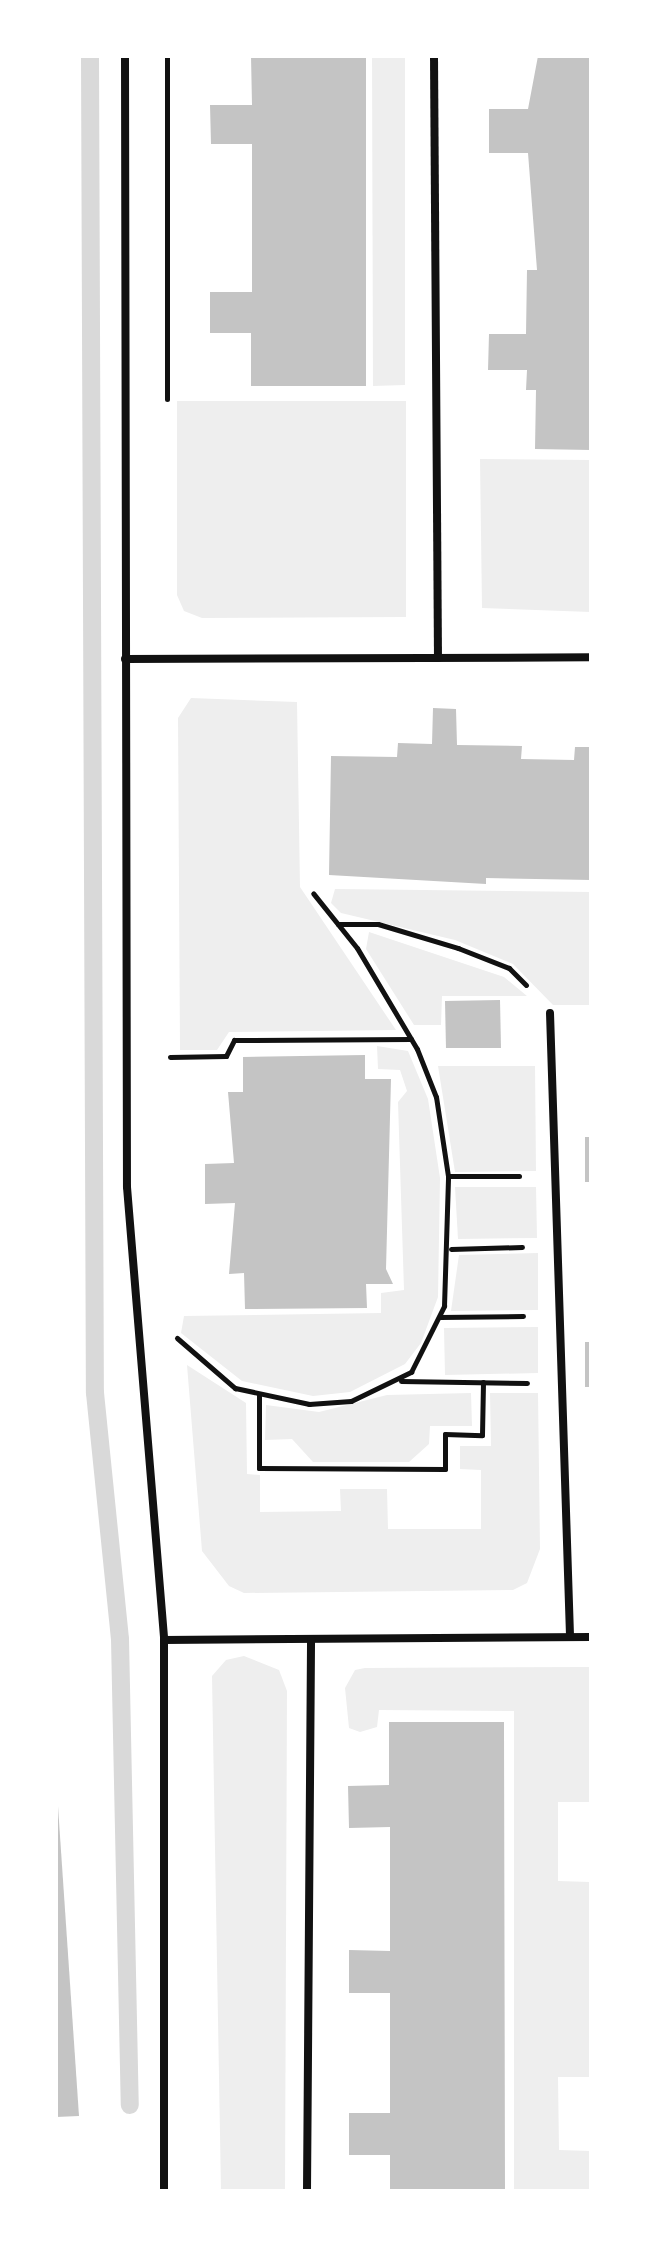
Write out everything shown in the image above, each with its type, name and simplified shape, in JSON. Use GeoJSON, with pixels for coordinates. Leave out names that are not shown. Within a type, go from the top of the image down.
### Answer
{"type":"FeatureCollection","features":[{"type":"Feature","properties":{"kind":"street"},"geometry":{"type":"LineString","coordinates":[[125,56],[127,1187],[164,1640],[164,2191]]}},
{"type":"Feature","properties":{"kind":"street"},"geometry":{"type":"LineString","coordinates":[[434,56],[438,658]]}},
{"type":"Feature","properties":{"kind":"street"},"geometry":{"type":"LineString","coordinates":[[125,659],[591,657]]}},
{"type":"Feature","properties":{"kind":"street"},"geometry":{"type":"LineString","coordinates":[[550,1013],[559,1177],[570,1637]]}},
{"type":"Feature","properties":{"kind":"street"},"geometry":{"type":"LineString","coordinates":[[164,1640],[591,1637]]}},
{"type":"Feature","properties":{"kind":"street"},"geometry":{"type":"LineString","coordinates":[[307,2191],[311,1639]]}},
{"type":"Feature","properties":{"kind":"path"},"geometry":{"type":"LineString","coordinates":[[167,56],[167,399]]}},
{"type":"Feature","properties":{"kind":"path"},"geometry":{"type":"LineString","coordinates":[[313,893],[337,924],[411,1039],[436,1097],[448,1176],[451,1249],[440,1317],[428,1349],[400,1381]]}},
{"type":"Feature","properties":{"kind":"path"},"geometry":{"type":"LineString","coordinates":[[337,924],[378,924],[509,968],[550,1013]]}},
{"type":"Feature","properties":{"kind":"path"},"geometry":{"type":"LineString","coordinates":[[170,1057],[226,1056],[234,1040],[411,1039]]}},
{"type":"Feature","properties":{"kind":"path"},"geometry":{"type":"LineString","coordinates":[[448,1176],[559,1177]]}},
{"type":"Feature","properties":{"kind":"path"},"geometry":{"type":"LineString","coordinates":[[451,1249],[561,1247]]}},
{"type":"Feature","properties":{"kind":"path"},"geometry":{"type":"LineString","coordinates":[[440,1317],[562,1315]]}},
{"type":"Feature","properties":{"kind":"path"},"geometry":{"type":"LineString","coordinates":[[174,1334],[205,1369],[259,1394],[309,1404],[351,1401],[400,1381],[564,1384]]}},
{"type":"Feature","properties":{"kind":"path"},"geometry":{"type":"LineString","coordinates":[[259,1394],[259,1468],[445,1469],[445,1434],[482,1435],[483,1382]]}},
{"type":"Feature","properties":{"kind":"shaded area"},"geometry":{"type":"Polygon","coordinates":[[[372,56],[405,56],[405,385],[373,386],[372,56]]]}},
{"type":"Feature","properties":{"kind":"shaded area"},"geometry":{"type":"Polygon","coordinates":[[[177,401],[406,401],[406,617],[202,618],[184,611],[177,595],[177,401]]]}},
{"type":"Feature","properties":{"kind":"shaded area"},"geometry":{"type":"Polygon","coordinates":[[[480,459],[591,460],[591,612],[482,608],[480,459]]]}},
{"type":"Feature","properties":{"kind":"shaded area"},"geometry":{"type":"Polygon","coordinates":[[[191,698],[297,702],[300,887],[396,1030],[229,1032],[217,1050],[180,1050],[178,718],[191,698]]]}},
{"type":"Feature","properties":{"kind":"shaded area"},"geometry":{"type":"Polygon","coordinates":[[[335,889],[591,892],[591,1005],[553,1005],[513,964],[455,940],[341,913],[331,903],[335,889]]]}},
{"type":"Feature","properties":{"kind":"shaded area"},"geometry":{"type":"Polygon","coordinates":[[[369,932],[504,977],[527,996],[442,996],[441,1025],[414,1025],[366,949],[369,932]]]}},
{"type":"Feature","properties":{"kind":"shaded area"},"geometry":{"type":"Polygon","coordinates":[[[377,1046],[408,1051],[428,1099],[440,1178],[438,1297],[421,1343],[405,1364],[350,1392],[313,1396],[242,1381],[181,1333],[184,1316],[381,1313],[381,1293],[404,1290],[398,1102],[407,1091],[400,1070],[378,1069],[377,1046]]]}},
{"type":"Feature","properties":{"kind":"shaded area"},"geometry":{"type":"Polygon","coordinates":[[[438,1066],[535,1066],[536,1171],[455,1172],[438,1066]]]}},
{"type":"Feature","properties":{"kind":"shaded area"},"geometry":{"type":"Polygon","coordinates":[[[455,1187],[536,1187],[537,1238],[458,1239],[455,1187]]]}},
{"type":"Feature","properties":{"kind":"shaded area"},"geometry":{"type":"Polygon","coordinates":[[[538,1253],[538,1310],[451,1311],[459,1255],[538,1253]]]}},
{"type":"Feature","properties":{"kind":"shaded area"},"geometry":{"type":"Polygon","coordinates":[[[538,1327],[538,1373],[445,1375],[444,1328],[538,1327]]]}},
{"type":"Feature","properties":{"kind":"shaded area"},"geometry":{"type":"Polygon","coordinates":[[[187,1365],[246,1403],[247,1474],[260,1475],[260,1512],[341,1511],[340,1489],[387,1489],[388,1529],[481,1529],[481,1470],[460,1469],[460,1446],[491,1446],[490,1393],[538,1393],[540,1549],[527,1583],[513,1590],[244,1593],[229,1586],[202,1551],[187,1365]]]}},
{"type":"Feature","properties":{"kind":"shaded area"},"geometry":{"type":"Polygon","coordinates":[[[471,1393],[472,1426],[430,1426],[429,1444],[409,1462],[313,1462],[292,1439],[265,1440],[266,1405],[319,1412],[387,1395],[471,1393]]]}},
{"type":"Feature","properties":{"kind":"shaded area"},"geometry":{"type":"Polygon","coordinates":[[[244,1656],[279,1670],[287,1691],[285,2191],[221,2191],[212,1676],[226,1660],[244,1656]]]}},
{"type":"Feature","properties":{"kind":"shaded area"},"geometry":{"type":"Polygon","coordinates":[[[591,1667],[591,1802],[558,1802],[558,1881],[590,1882],[590,2077],[558,2077],[559,2150],[591,2151],[591,2191],[514,2191],[514,1711],[379,1710],[377,1727],[360,1732],[349,1728],[345,1688],[355,1670],[365,1668],[591,1667]]]}},
{"type":"Feature","properties":{"kind":"building"},"geometry":{"type":"Polygon","coordinates":[[[251,56],[366,56],[366,386],[251,386],[251,333],[210,333],[210,292],[252,292],[252,144],[211,144],[210,105],[252,105],[251,56]]]}},
{"type":"Feature","properties":{"kind":"building"},"geometry":{"type":"Polygon","coordinates":[[[538,56],[591,56],[591,450],[535,449],[536,390],[526,390],[527,370],[488,370],[489,334],[526,334],[527,270],[537,270],[528,153],[489,153],[489,109],[528,109],[538,56]]]}},
{"type":"Feature","properties":{"kind":"building"},"geometry":{"type":"Polygon","coordinates":[[[433,708],[456,709],[457,745],[522,746],[521,759],[574,760],[575,747],[591,747],[591,880],[486,878],[486,884],[329,875],[331,756],[397,757],[398,743],[432,744],[433,708]]]}},
{"type":"Feature","properties":{"kind":"building"},"geometry":{"type":"Polygon","coordinates":[[[500,1000],[501,1048],[446,1048],[445,1001],[500,1000]]]}},
{"type":"Feature","properties":{"kind":"building"},"geometry":{"type":"Polygon","coordinates":[[[365,1055],[365,1079],[391,1079],[386,1269],[393,1284],[366,1284],[367,1308],[245,1309],[244,1273],[229,1274],[235,1203],[205,1204],[205,1164],[234,1163],[228,1092],[243,1092],[243,1057],[365,1055]]]}},
{"type":"Feature","properties":{"kind":"building"},"geometry":{"type":"Polygon","coordinates":[[[585,1137],[591,1137],[591,1182],[585,1182],[585,1137]]]}},
{"type":"Feature","properties":{"kind":"building"},"geometry":{"type":"Polygon","coordinates":[[[585,1342],[591,1342],[591,1387],[585,1387],[585,1342]]]}},
{"type":"Feature","properties":{"kind":"building"},"geometry":{"type":"Polygon","coordinates":[[[389,1722],[504,1722],[505,2191],[390,2191],[390,2155],[349,2155],[349,2113],[390,2113],[390,1993],[349,1993],[349,1950],[390,1951],[390,1827],[349,1828],[348,1786],[389,1785],[389,1722]]]}},
{"type":"Feature","properties":{"kind":"building"},"geometry":{"type":"Polygon","coordinates":[[[56,1777],[79,2116],[56,2117],[56,1777]]]}},
{"type":"Feature","properties":{"kind":"waterway"},"geometry":{"type":"LineString","coordinates":[[90,56],[95,1393],[120,1639],[130,2105]]}}]}
